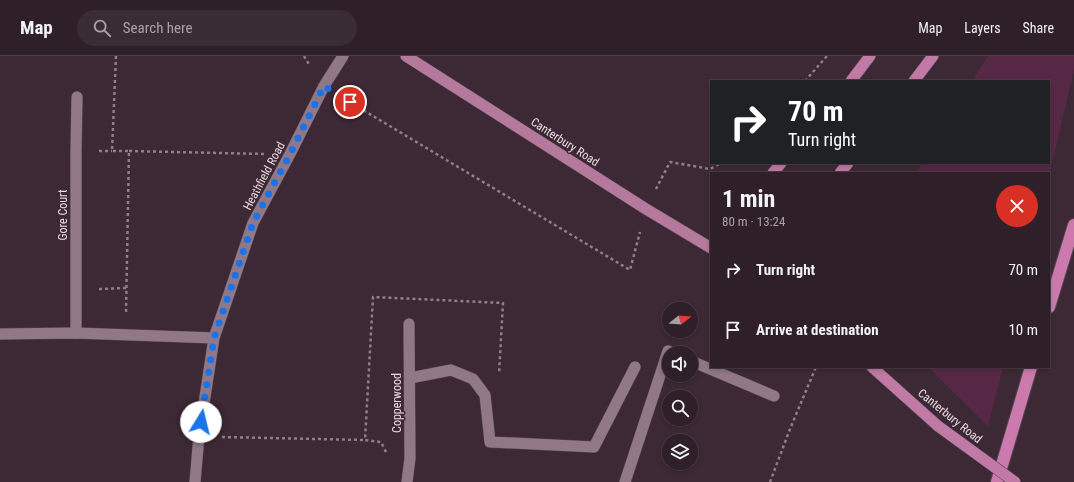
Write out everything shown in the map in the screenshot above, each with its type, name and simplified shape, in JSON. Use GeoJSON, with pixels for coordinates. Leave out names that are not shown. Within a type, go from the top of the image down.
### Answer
{"type":"FeatureCollection","features":[{"type":"Feature","properties":{"kind":"highway"},"geometry":{"type":"LineString","coordinates":[[852,80],[870,56]]}},
{"type":"Feature","properties":{"kind":"highway"},"geometry":{"type":"LineString","coordinates":[[915,80],[933,56]]}},
{"type":"Feature","properties":{"kind":"highway"},"geometry":{"type":"LineString","coordinates":[[774,172],[781,164]]}},
{"type":"Feature","properties":{"kind":"highway"},"geometry":{"type":"LineString","coordinates":[[841,172],[847,164]]}},
{"type":"Feature","properties":{"kind":"highway"},"geometry":{"type":"LineString","coordinates":[[1050,304],[1074,225]]}},
{"type":"Feature","properties":{"kind":"highway","name":"Canterbury Road"},"geometry":{"type":"LineString","coordinates":[[873,368],[938,426],[1015,482]]}},
{"type":"Feature","properties":{"kind":"highway"},"geometry":{"type":"LineString","coordinates":[[997,482],[1031,368]]}},
{"type":"Feature","properties":{"kind":"main road","name":"Canterbury Road"},"geometry":{"type":"LineString","coordinates":[[406,56],[646,209],[710,247]]}},
{"type":"Feature","properties":{"kind":"street","name":"Heathfield Road"},"geometry":{"type":"LineString","coordinates":[[195,482],[199,436],[214,338],[253,223],[324,86],[343,56]]}},
{"type":"Feature","properties":{"kind":"street","name":"Gore Court"},"geometry":{"type":"LineString","coordinates":[[76,333],[77,97]]}},
{"type":"Feature","properties":{"kind":"street","name":"Copperwood"},"geometry":{"type":"LineString","coordinates":[[407,482],[410,458],[409,324]]}},
{"type":"Feature","properties":{"kind":"street"},"geometry":{"type":"LineString","coordinates":[[0,334],[76,333],[125,336],[214,338]]}},
{"type":"Feature","properties":{"kind":"street"},"geometry":{"type":"LineString","coordinates":[[698,364],[774,396]]}},
{"type":"Feature","properties":{"kind":"street"},"geometry":{"type":"LineString","coordinates":[[410,378],[451,370],[473,380],[484,395],[490,442],[594,447],[635,367]]}},
{"type":"Feature","properties":{"kind":"street"},"geometry":{"type":"LineString","coordinates":[[626,482],[662,370]]}},
{"type":"Feature","properties":{"kind":"path"},"geometry":{"type":"LineString","coordinates":[[116,56],[112,151],[290,154]]}},
{"type":"Feature","properties":{"kind":"path"},"geometry":{"type":"LineString","coordinates":[[304,56],[324,86],[630,270],[646,209],[670,162],[710,169],[719,164]]}},
{"type":"Feature","properties":{"kind":"path"},"geometry":{"type":"LineString","coordinates":[[806,80],[827,56]]}},
{"type":"Feature","properties":{"kind":"path"},"geometry":{"type":"LineString","coordinates":[[125,336],[129,151]]}},
{"type":"Feature","properties":{"kind":"path"},"geometry":{"type":"LineString","coordinates":[[770,482],[816,368]]}},
{"type":"Feature","properties":{"kind":"path"},"geometry":{"type":"LineString","coordinates":[[199,436],[365,440]]}},
{"type":"Feature","properties":{"kind":"shaded area"},"geometry":{"type":"Polygon","coordinates":[[[988,56],[1074,56],[1074,70],[1050,172],[917,172],[921,164],[1050,164],[1050,80],[973,80],[988,56]]]}},
{"type":"Feature","properties":{"kind":"shaded area"},"geometry":{"type":"Polygon","coordinates":[[[929,368],[1003,368],[988,426],[929,368]]]}},
{"type":"Feature","properties":{"kind":"route"},"geometry":{"type":"LineString","coordinates":[[201,422],[214,338],[253,223],[324,86],[350,102]]}}]}
